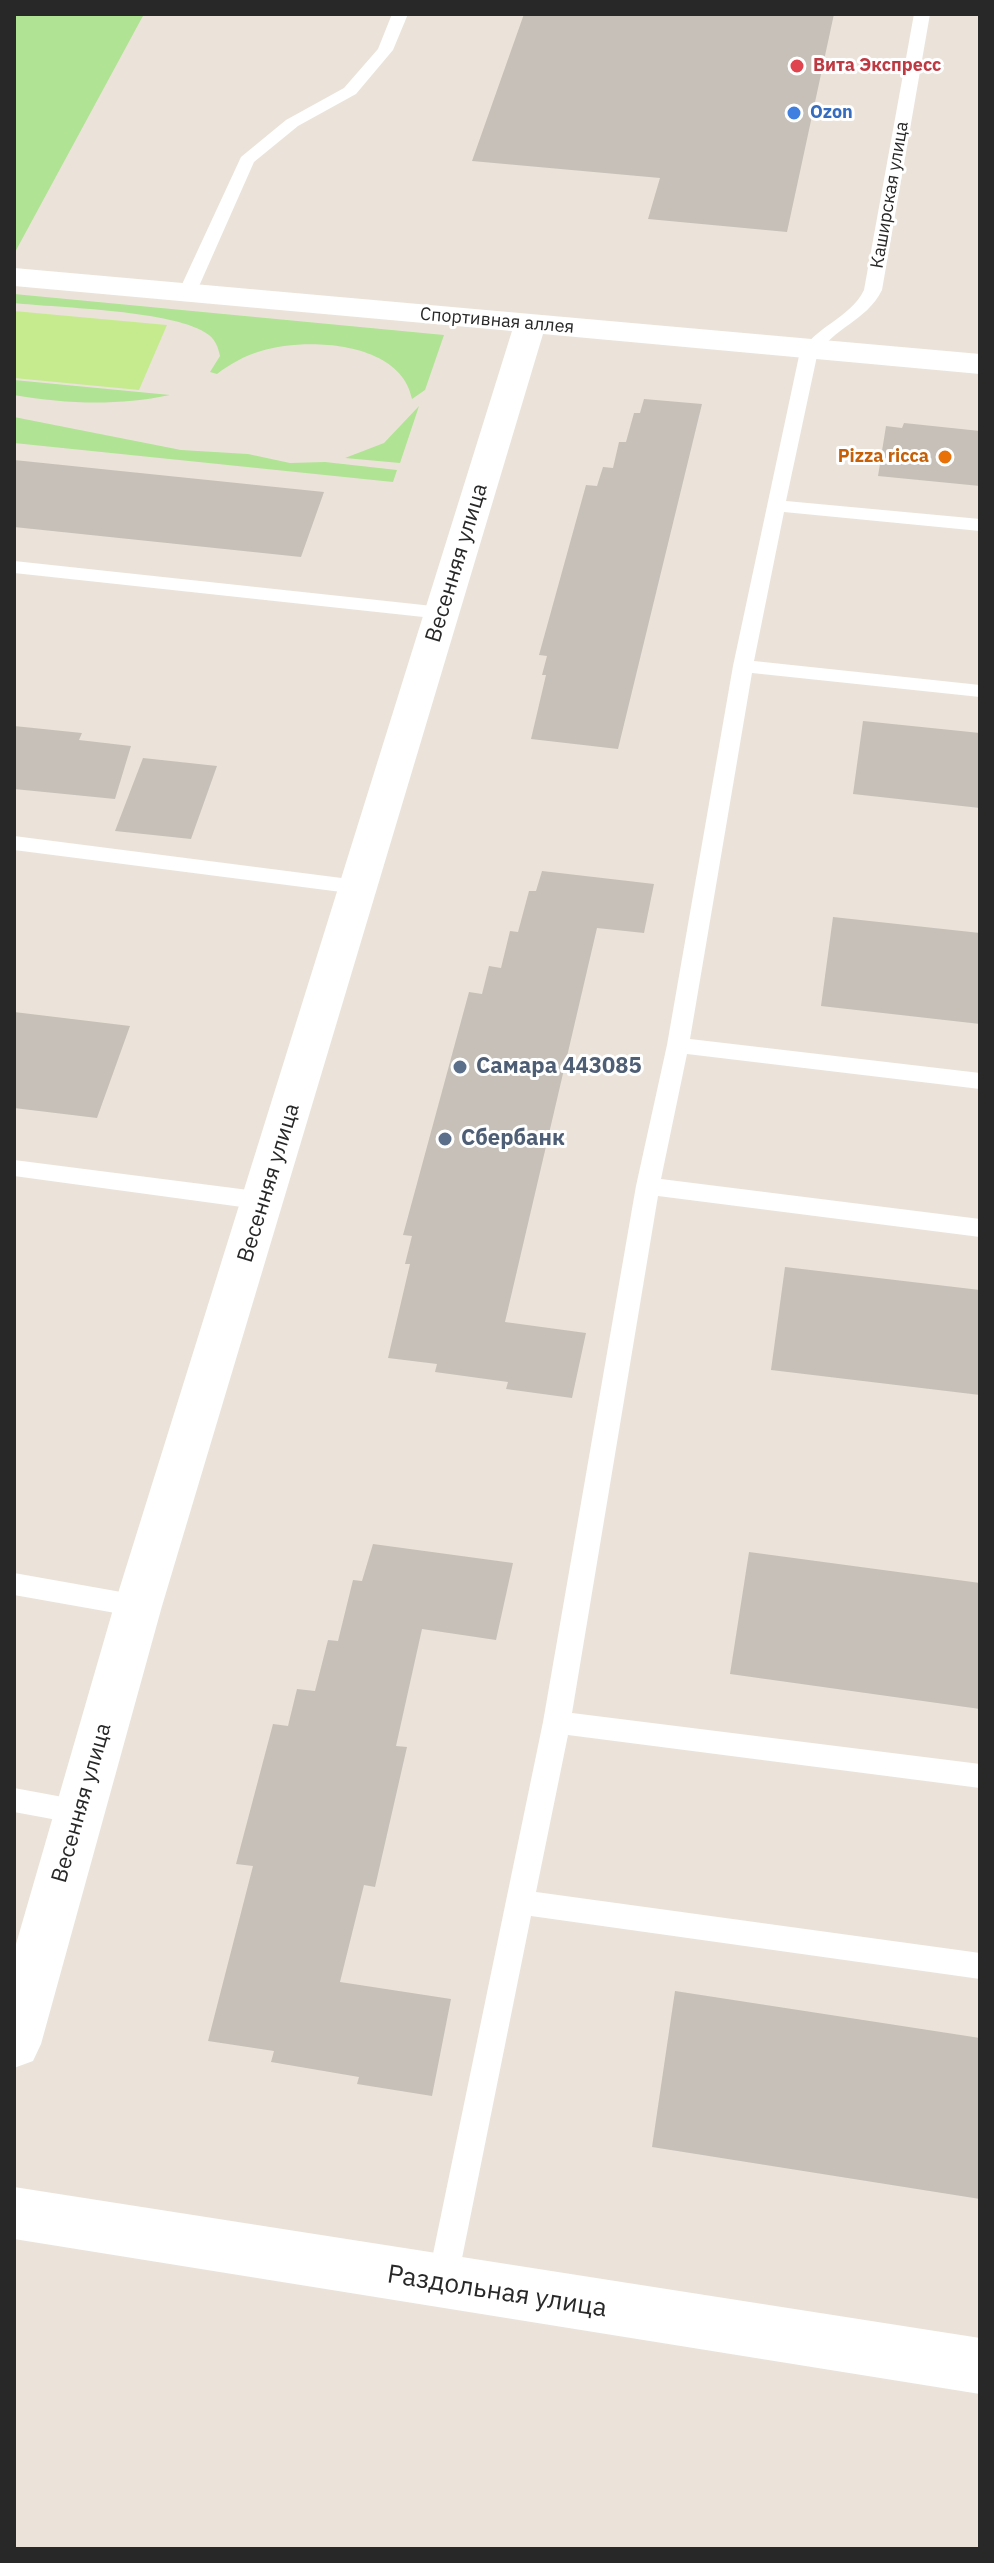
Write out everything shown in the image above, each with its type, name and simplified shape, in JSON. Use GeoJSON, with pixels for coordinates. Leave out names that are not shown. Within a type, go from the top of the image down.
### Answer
{"type":"FeatureCollection","features":[{"type":"Feature","properties":{"kind":"street","name":"Спортивная аллея"},"geometry":{"type":"LineString","coordinates":[[14,277],[980,364]]}},
{"type":"Feature","properties":{"kind":"street","name":"Весенняя улица"},"geometry":{"type":"LineString","coordinates":[[14,2044],[138,1606],[530,324]]}},
{"type":"Feature","properties":{"kind":"street","name":"Раздольная улица"},"geometry":{"type":"LineString","coordinates":[[14,2213],[980,2366]]}},
{"type":"Feature","properties":{"kind":"lane"},"geometry":{"type":"LineString","coordinates":[[187,293],[247,160],[292,123],[350,91],[385,50],[400,14]]}},
{"type":"Feature","properties":{"kind":"lane","name":"Каширская улица"},"geometry":{"type":"LineString","coordinates":[[811,348],[868,304],[873,290],[922,14]]}},
{"type":"Feature","properties":{"kind":"lane"},"geometry":{"type":"LineString","coordinates":[[442,2283],[557,1722],[648,1186],[678,1045],[743,666],[811,348]]}},
{"type":"Feature","properties":{"kind":"lane"},"geometry":{"type":"LineString","coordinates":[[778,506],[980,525]]}},
{"type":"Feature","properties":{"kind":"lane"},"geometry":{"type":"LineString","coordinates":[[14,567],[442,613]]}},
{"type":"Feature","properties":{"kind":"lane"},"geometry":{"type":"LineString","coordinates":[[743,666],[980,691]]}},
{"type":"Feature","properties":{"kind":"lane"},"geometry":{"type":"LineString","coordinates":[[14,843],[357,887]]}},
{"type":"Feature","properties":{"kind":"lane"},"geometry":{"type":"LineString","coordinates":[[678,1045],[980,1081]]}},
{"type":"Feature","properties":{"kind":"lane"},"geometry":{"type":"LineString","coordinates":[[14,1168],[264,1201]]}},
{"type":"Feature","properties":{"kind":"lane"},"geometry":{"type":"LineString","coordinates":[[648,1186],[980,1228]]}},
{"type":"Feature","properties":{"kind":"lane"},"geometry":{"type":"LineString","coordinates":[[14,1584],[138,1606]]}},
{"type":"Feature","properties":{"kind":"lane"},"geometry":{"type":"LineString","coordinates":[[557,1722],[980,1776]]}},
{"type":"Feature","properties":{"kind":"lane"},"geometry":{"type":"LineString","coordinates":[[14,1800],[79,1812]]}},
{"type":"Feature","properties":{"kind":"lane"},"geometry":{"type":"LineString","coordinates":[[522,1902],[980,1966]]}},
{"type":"Feature","properties":{"kind":"green space"},"geometry":{"type":"Polygon","coordinates":[[[14,14],[144,14],[14,254],[14,14]]]}},
{"type":"Feature","properties":{"kind":"green space"},"geometry":{"type":"Polygon","coordinates":[[[14,294],[444,335],[425,390],[412,399],[404,380],[390,365],[349,348],[302,344],[280,347],[249,355],[217,374],[210,372],[220,356],[216,344],[209,335],[193,327],[145,315],[14,303],[14,294]]]}},
{"type":"Feature","properties":{"kind":"green space"},"geometry":{"type":"Polygon","coordinates":[[[14,311],[167,325],[139,390],[14,378],[14,311]]]}},
{"type":"Feature","properties":{"kind":"green space"},"geometry":{"type":"Polygon","coordinates":[[[14,380],[170,395],[111,402],[53,400],[14,395],[14,380]]]}},
{"type":"Feature","properties":{"kind":"green space"},"geometry":{"type":"Polygon","coordinates":[[[419,406],[400,463],[345,458],[384,443],[419,406]]]}},
{"type":"Feature","properties":{"kind":"green space"},"geometry":{"type":"Polygon","coordinates":[[[14,417],[181,450],[248,454],[290,463],[325,462],[397,470],[393,482],[14,443],[14,417]]]}},
{"type":"Feature","properties":{"kind":"building"},"geometry":{"type":"Polygon","coordinates":[[[524,14],[834,14],[787,232],[648,219],[660,178],[472,161],[524,14]]]}},
{"type":"Feature","properties":{"kind":"building"},"geometry":{"type":"Polygon","coordinates":[[[644,399],[702,404],[618,749],[531,739],[546,675],[542,675],[547,656],[539,655],[586,485],[597,486],[603,467],[613,468],[619,442],[626,442],[634,413],[640,413],[644,399]]]}},
{"type":"Feature","properties":{"kind":"building"},"geometry":{"type":"Polygon","coordinates":[[[904,423],[980,431],[980,486],[878,476],[886,426],[902,428],[904,423]]]}},
{"type":"Feature","properties":{"kind":"building"},"geometry":{"type":"Polygon","coordinates":[[[14,460],[324,492],[301,557],[14,527],[14,460]]]}},
{"type":"Feature","properties":{"kind":"building"},"geometry":{"type":"Polygon","coordinates":[[[863,721],[980,733],[980,808],[853,794],[863,721]]]}},
{"type":"Feature","properties":{"kind":"building"},"geometry":{"type":"Polygon","coordinates":[[[14,726],[82,733],[79,740],[131,746],[115,799],[14,789],[14,726]]]}},
{"type":"Feature","properties":{"kind":"building"},"geometry":{"type":"Polygon","coordinates":[[[143,758],[217,766],[191,839],[115,831],[143,758]]]}},
{"type":"Feature","properties":{"kind":"building"},"geometry":{"type":"Polygon","coordinates":[[[542,871],[654,884],[644,933],[597,928],[505,1322],[586,1333],[572,1398],[506,1389],[508,1382],[435,1372],[437,1364],[388,1358],[410,1264],[405,1264],[412,1236],[403,1235],[469,992],[482,994],[489,966],[501,968],[510,931],[518,932],[529,891],[536,891],[542,871]]]}},
{"type":"Feature","properties":{"kind":"building"},"geometry":{"type":"Polygon","coordinates":[[[833,917],[980,933],[980,1024],[821,1006],[833,917]]]}},
{"type":"Feature","properties":{"kind":"building"},"geometry":{"type":"Polygon","coordinates":[[[14,1012],[130,1026],[97,1118],[14,1108],[14,1012]]]}},
{"type":"Feature","properties":{"kind":"building"},"geometry":{"type":"Polygon","coordinates":[[[785,1267],[980,1290],[980,1395],[771,1370],[785,1267]]]}},
{"type":"Feature","properties":{"kind":"building"},"geometry":{"type":"Polygon","coordinates":[[[373,1544],[513,1563],[496,1640],[422,1629],[396,1746],[407,1747],[375,1887],[364,1885],[340,1982],[451,1999],[432,2096],[357,2084],[359,2077],[271,2062],[274,2051],[208,2041],[253,1866],[236,1864],[273,1724],[288,1726],[297,1689],[315,1691],[328,1640],[338,1641],[353,1580],[362,1581],[373,1544]]]}},
{"type":"Feature","properties":{"kind":"building"},"geometry":{"type":"Polygon","coordinates":[[[749,1552],[980,1583],[980,1709],[730,1674],[749,1552]]]}},
{"type":"Feature","properties":{"kind":"building"},"geometry":{"type":"Polygon","coordinates":[[[675,1991],[980,2038],[980,2199],[652,2147],[675,1991]]]}},
{"type":"Feature","properties":{"kind":"place","name":"Вита Экспресс"},"geometry":{"type":"Point","coordinates":[797,66]}},
{"type":"Feature","properties":{"kind":"place","name":"Ozon"},"geometry":{"type":"Point","coordinates":[794,113]}},
{"type":"Feature","properties":{"kind":"place","name":"Pizza ricca"},"geometry":{"type":"Point","coordinates":[945,457]}},
{"type":"Feature","properties":{"kind":"place","name":"Самара 443085"},"geometry":{"type":"Point","coordinates":[460,1067]}},
{"type":"Feature","properties":{"kind":"place","name":"Сбербанк"},"geometry":{"type":"Point","coordinates":[445,1139]}}]}
